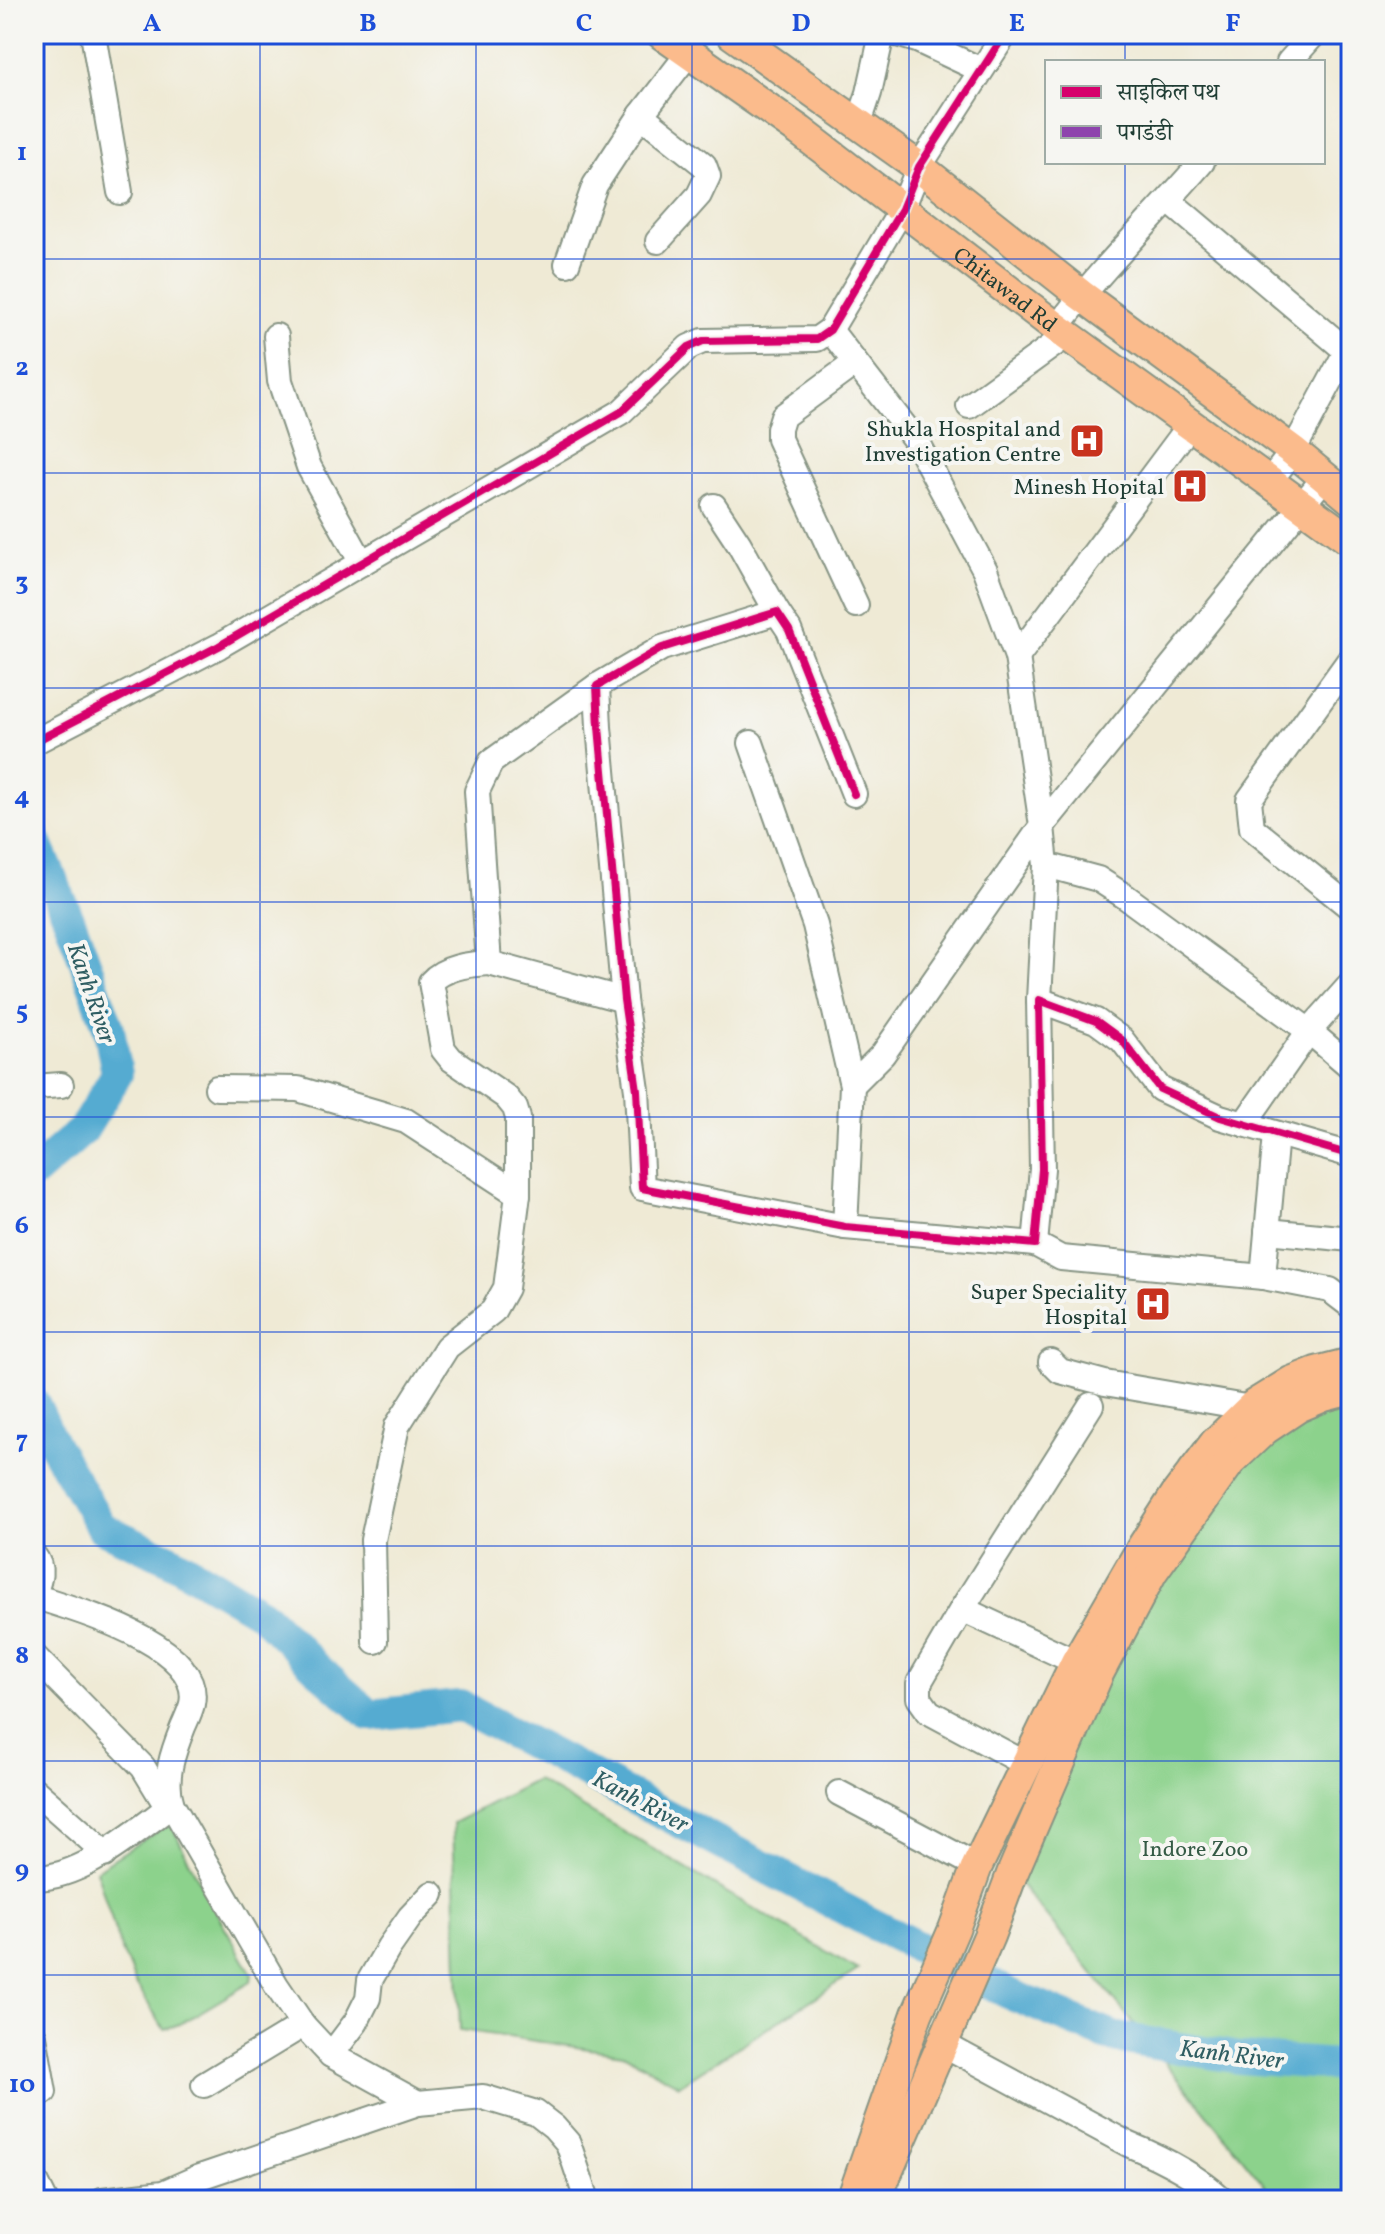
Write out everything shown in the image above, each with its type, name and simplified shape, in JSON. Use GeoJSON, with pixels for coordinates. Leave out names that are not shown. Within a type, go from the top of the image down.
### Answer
{"type":"FeatureCollection","features":[{"type":"Feature","properties":{"kind":"main road","name":"Chitawad Rd"},"geometry":{"type":"LineString","coordinates":[[662,34],[800,131],[1062,332],[1351,541]]}},
{"type":"Feature","properties":{"kind":"main road","name":"Chitawad Rd"},"geometry":{"type":"LineString","coordinates":[[732,34],[919,167],[1081,295],[1293,451],[1351,499]]}},
{"type":"Feature","properties":{"kind":"main road"},"geometry":{"type":"LineString","coordinates":[[852,2200],[917,2014],[977,1866],[1076,1662],[1143,1546],[1177,1493],[1215,1443],[1251,1408],[1291,1382],[1351,1363]]}},
{"type":"Feature","properties":{"kind":"main road"},"geometry":{"type":"LineString","coordinates":[[875,2200],[1098,1674],[1152,1572],[1230,1462],[1265,1429],[1298,1407],[1351,1389]]}},
{"type":"Feature","properties":{"kind":"street"},"geometry":{"type":"LineString","coordinates":[[93,34],[120,192]]}},
{"type":"Feature","properties":{"kind":"street"},"geometry":{"type":"LineString","coordinates":[[859,123],[882,34]]}},
{"type":"Feature","properties":{"kind":"street"},"geometry":{"type":"LineString","coordinates":[[897,34],[981,70]]}},
{"type":"Feature","properties":{"kind":"street"},"geometry":{"type":"LineString","coordinates":[[36,741],[219,646],[621,412],[689,347],[703,341],[817,339],[830,330],[902,209],[919,167],[1005,34]]}},
{"type":"Feature","properties":{"kind":"street"},"geometry":{"type":"LineString","coordinates":[[1291,60],[1314,34]]}},
{"type":"Feature","properties":{"kind":"street"},"geometry":{"type":"LineString","coordinates":[[567,264],[595,185],[641,115],[688,54]]}},
{"type":"Feature","properties":{"kind":"street"},"geometry":{"type":"LineString","coordinates":[[641,115],[704,165],[708,176],[699,195],[658,241]]}},
{"type":"Feature","properties":{"kind":"street"},"geometry":{"type":"LineString","coordinates":[[969,406],[1062,332],[1081,295],[1200,164]]}},
{"type":"Feature","properties":{"kind":"street"},"geometry":{"type":"LineString","coordinates":[[1169,201],[1349,347],[1293,451],[1269,482]]}},
{"type":"Feature","properties":{"kind":"street"},"geometry":{"type":"LineString","coordinates":[[830,330],[916,441],[985,570],[1017,657],[1046,865],[1039,1000],[1042,1169],[1035,1244]]}},
{"type":"Feature","properties":{"kind":"street"},"geometry":{"type":"LineString","coordinates":[[276,336],[280,381],[309,467],[362,563]]}},
{"type":"Feature","properties":{"kind":"street"},"geometry":{"type":"LineString","coordinates":[[855,363],[783,416],[779,439],[856,605]]}},
{"type":"Feature","properties":{"kind":"street"},"geometry":{"type":"LineString","coordinates":[[1017,657],[1190,425]]}},
{"type":"Feature","properties":{"kind":"street"},"geometry":{"type":"LineString","coordinates":[[852,1085],[883,1054],[1042,826],[1324,478]]}},
{"type":"Feature","properties":{"kind":"street"},"geometry":{"type":"LineString","coordinates":[[714,506],[789,630],[854,794]]}},
{"type":"Feature","properties":{"kind":"street"},"geometry":{"type":"LineString","coordinates":[[489,963],[477,791],[491,762],[597,686],[662,648],[777,612]]}},
{"type":"Feature","properties":{"kind":"street"},"geometry":{"type":"LineString","coordinates":[[1351,658],[1249,800],[1252,828],[1351,908]]}},
{"type":"Feature","properties":{"kind":"street"},"geometry":{"type":"LineString","coordinates":[[597,686],[624,1000],[637,1090],[642,1188],[845,1227],[1035,1244],[1061,1258],[1263,1277],[1330,1290],[1351,1306]]}},
{"type":"Feature","properties":{"kind":"street"},"geometry":{"type":"LineString","coordinates":[[751,743],[815,925],[852,1085],[845,1227]]}},
{"type":"Feature","properties":{"kind":"street"},"geometry":{"type":"LineString","coordinates":[[1046,865],[1098,879],[1117,891],[1309,1031],[1351,1067]]}},
{"type":"Feature","properties":{"kind":"street"},"geometry":{"type":"LineString","coordinates":[[375,1641],[373,1540],[397,1426],[447,1347],[493,1311],[506,1288],[518,1194],[518,1118],[515,1108],[506,1097],[451,1059],[443,1049],[431,982],[439,973],[476,963],[489,963],[624,1000]]}},
{"type":"Feature","properties":{"kind":"street"},"geometry":{"type":"LineString","coordinates":[[1244,1124],[1309,1031],[1351,984]]}},
{"type":"Feature","properties":{"kind":"street"},"geometry":{"type":"LineString","coordinates":[[1039,1000],[1096,1021],[1122,1040],[1160,1089],[1220,1117],[1351,1155]]}},
{"type":"Feature","properties":{"kind":"street"},"geometry":{"type":"LineString","coordinates":[[34,1087],[61,1085]]}},
{"type":"Feature","properties":{"kind":"street"},"geometry":{"type":"LineString","coordinates":[[217,1088],[298,1089],[406,1121],[518,1194]]}},
{"type":"Feature","properties":{"kind":"street"},"geometry":{"type":"LineString","coordinates":[[1263,1277],[1276,1134]]}},
{"type":"Feature","properties":{"kind":"street"},"geometry":{"type":"LineString","coordinates":[[1267,1231],[1351,1239]]}},
{"type":"Feature","properties":{"kind":"street"},"geometry":{"type":"LineString","coordinates":[[1051,1362],[1060,1371],[1105,1383],[1251,1408]]}},
{"type":"Feature","properties":{"kind":"street"},"geometry":{"type":"LineString","coordinates":[[1026,1764],[929,1712],[919,1698],[919,1683],[1091,1405]]}},
{"type":"Feature","properties":{"kind":"street"},"geometry":{"type":"LineString","coordinates":[[34,1556],[38,1561],[40,1580],[34,1595],[116,1623],[177,1661],[192,1689],[192,1704],[171,1760],[167,1789],[170,1806]]}},
{"type":"Feature","properties":{"kind":"street"},"geometry":{"type":"LineString","coordinates":[[962,1609],[1076,1662]]}},
{"type":"Feature","properties":{"kind":"street"},"geometry":{"type":"LineString","coordinates":[[34,1656],[143,1767],[303,2025],[331,2055],[418,2103]]}},
{"type":"Feature","properties":{"kind":"street"},"geometry":{"type":"LineString","coordinates":[[34,1790],[104,1855]]}},
{"type":"Feature","properties":{"kind":"street"},"geometry":{"type":"LineString","coordinates":[[839,1793],[977,1866]]}},
{"type":"Feature","properties":{"kind":"street"},"geometry":{"type":"LineString","coordinates":[[34,1878],[63,1874],[87,1865],[170,1806]]}},
{"type":"Feature","properties":{"kind":"street"},"geometry":{"type":"LineString","coordinates":[[331,2055],[356,2022],[368,1998],[370,1980],[389,1947],[410,1917],[432,1894]]}},
{"type":"Feature","properties":{"kind":"street"},"geometry":{"type":"LineString","coordinates":[[204,2085],[303,2025]]}},
{"type":"Feature","properties":{"kind":"street"},"geometry":{"type":"LineString","coordinates":[[34,2036],[44,2092],[34,2098]]}},
{"type":"Feature","properties":{"kind":"street"},"geometry":{"type":"LineString","coordinates":[[946,2036],[1128,2144],[1160,2157],[1223,2200]]}},
{"type":"Feature","properties":{"kind":"street"},"geometry":{"type":"LineString","coordinates":[[102,2200],[163,2193],[197,2178],[418,2103],[483,2097],[536,2113],[554,2127],[568,2143],[587,2200]]}},
{"type":"Feature","properties":{"kind":"street"},"geometry":{"type":"LineString","coordinates":[[34,2178],[45,2200]]}},
{"type":"Feature","properties":{"kind":"green space","name":"Indore Zoo"},"geometry":{"type":"Polygon","coordinates":[[[1351,1389],[1351,2200],[1275,2200],[1012,1874],[1098,1674],[1230,1462],[1351,1389]]]}},
{"type":"Feature","properties":{"kind":"green space"},"geometry":{"type":"Polygon","coordinates":[[[536,1780],[858,1970],[679,2085],[623,2054],[460,2030],[453,1823],[536,1780]]]}},
{"type":"Feature","properties":{"kind":"green space"},"geometry":{"type":"Polygon","coordinates":[[[171,1824],[204,1891],[252,1974],[251,1982],[180,2024],[164,2029],[136,1984],[119,1943],[96,1870],[171,1824]]]}},
{"type":"Feature","properties":{"kind":"waterway","name":"Kanh River"},"geometry":{"type":"LineString","coordinates":[[34,837],[72,926],[109,1029],[117,1074],[83,1130],[34,1173]]}},
{"type":"Feature","properties":{"kind":"waterway","name":"Kanh River"},"geometry":{"type":"LineString","coordinates":[[34,1403],[53,1444],[102,1528],[170,1559],[261,1613],[370,1715],[460,1706],[1014,1996],[1113,2037],[1240,2058],[1351,2066]]}},
{"type":"Feature","properties":{"kind":"marked path"},"geometry":{"type":"LineString","coordinates":[[1351,1790],[1339,1794],[1351,1813]]}},
{"type":"Feature","properties":{"kind":"cycle path"},"geometry":{"type":"LineString","coordinates":[[36,741],[219,646],[621,412],[689,347],[703,341],[817,339],[830,330],[902,209],[919,167],[1005,34]]}},
{"type":"Feature","properties":{"kind":"cycle path"},"geometry":{"type":"LineString","coordinates":[[854,794],[789,630],[777,612],[662,648],[597,686],[624,1000],[637,1090],[642,1188],[845,1227],[1035,1244],[1042,1169],[1039,1000],[1096,1021],[1122,1040],[1160,1089],[1220,1117],[1351,1155]]}},
{"type":"Feature","properties":{"kind":"place","name":"Shukla Hospital and Investigation Centre"},"geometry":{"type":"Point","coordinates":[1087,441]}},
{"type":"Feature","properties":{"kind":"place","name":"Minesh Hopital"},"geometry":{"type":"Point","coordinates":[1190,486]}},
{"type":"Feature","properties":{"kind":"place","name":"Super Speciality Hospital"},"geometry":{"type":"Point","coordinates":[1153,1304]}}]}
